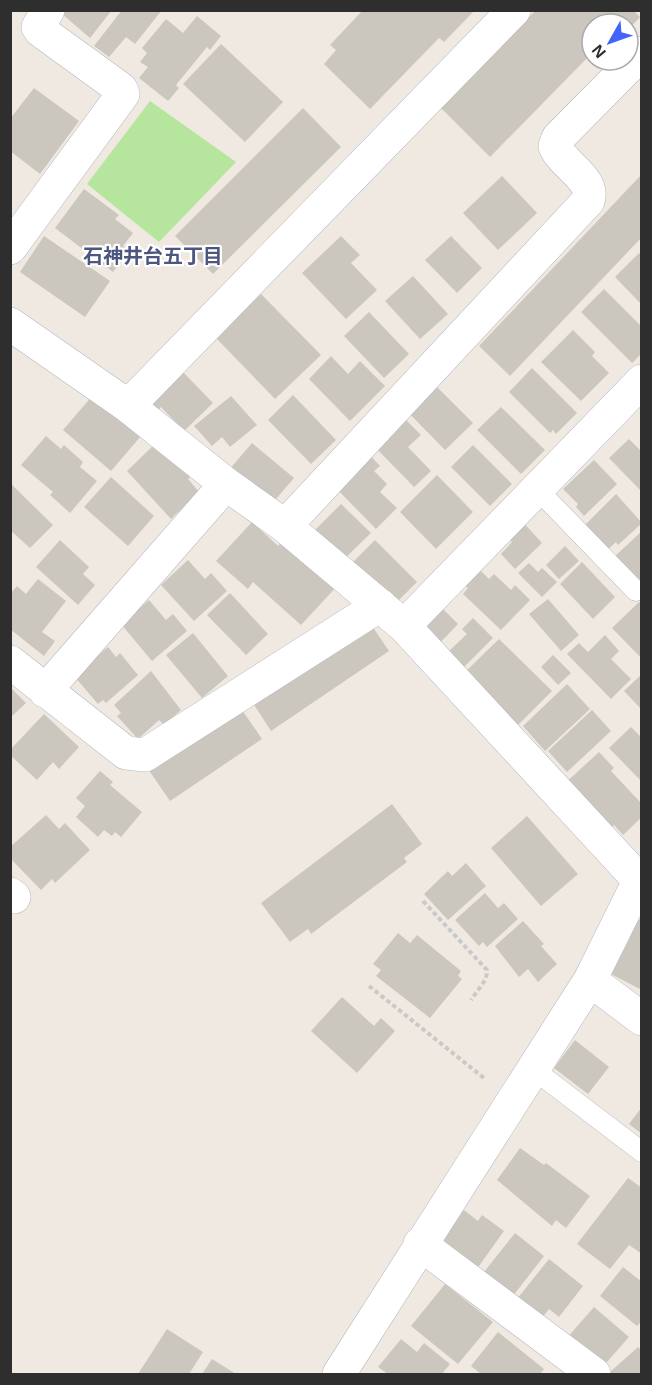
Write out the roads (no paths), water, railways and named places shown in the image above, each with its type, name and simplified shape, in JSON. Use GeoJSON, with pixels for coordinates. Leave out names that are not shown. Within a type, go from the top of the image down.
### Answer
{"type":"FeatureCollection","features":[{"type":"Feature","properties":{"kind":"street"},"geometry":{"type":"LineString","coordinates":[[10,248],[123,94],[121,89],[41,31],[38,27],[48,10]]}},
{"type":"Feature","properties":{"kind":"street"},"geometry":{"type":"LineString","coordinates":[[128,406],[514,10]]}},
{"type":"Feature","properties":{"kind":"street"},"geometry":{"type":"LineString","coordinates":[[285,526],[588,201],[591,194],[589,186],[558,155],[555,146],[558,138],[642,53]]}},
{"type":"Feature","properties":{"kind":"street"},"geometry":{"type":"LineString","coordinates":[[12,327],[128,406],[226,484],[285,526],[404,626],[640,877],[590,980],[339,1374]]}},
{"type":"Feature","properties":{"kind":"street"},"geometry":{"type":"LineString","coordinates":[[404,626],[642,381]]}},
{"type":"Feature","properties":{"kind":"street"},"geometry":{"type":"LineString","coordinates":[[45,691],[226,484]]}},
{"type":"Feature","properties":{"kind":"street"},"geometry":{"type":"LineString","coordinates":[[10,662],[126,753],[145,755],[380,605]]}},
{"type":"Feature","properties":{"kind":"street"},"geometry":{"type":"LineString","coordinates":[[590,980],[642,1019]]}},
{"type":"Feature","properties":{"kind":"street"},"geometry":{"type":"LineString","coordinates":[[420,1244],[594,1374]]}},
{"type":"Feature","properties":{"kind":"lane"},"geometry":{"type":"LineString","coordinates":[[537,489],[636,591]]}},
{"type":"Feature","properties":{"kind":"lane"},"geometry":{"type":"LineString","coordinates":[[534,1068],[642,1152]]}},
{"type":"Feature","properties":{"kind":"district","name":"石神井台五丁目"},"geometry":{"type":"Point","coordinates":[153,256]}}]}
